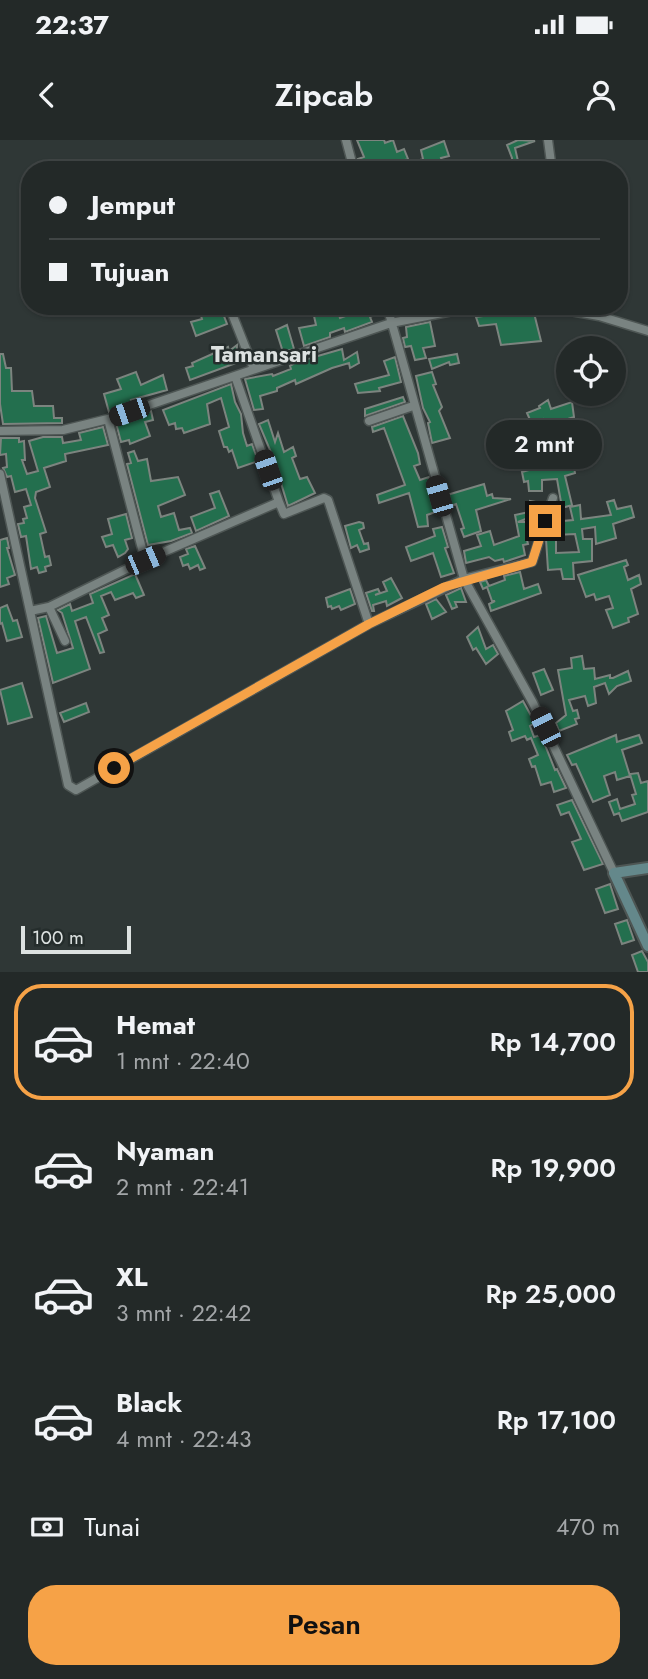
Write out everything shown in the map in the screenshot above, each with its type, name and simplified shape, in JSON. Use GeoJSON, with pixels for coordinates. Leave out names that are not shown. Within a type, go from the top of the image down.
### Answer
{"type":"FeatureCollection","features":[{"type":"Feature","properties":{"kind":"street"},"geometry":{"type":"LineString","coordinates":[[346,140],[352,161]]}},
{"type":"Feature","properties":{"kind":"street"},"geometry":{"type":"LineString","coordinates":[[548,140],[551,161]]}},
{"type":"Feature","properties":{"kind":"street"},"geometry":{"type":"LineString","coordinates":[[233,315],[254,369]]}},
{"type":"Feature","properties":{"kind":"street"},"geometry":{"type":"LineString","coordinates":[[389,315],[464,579],[533,703],[648,946]]}},
{"type":"Feature","properties":{"kind":"street"},"geometry":{"type":"LineString","coordinates":[[0,431],[63,429],[108,419],[391,323],[432,315]]}},
{"type":"Feature","properties":{"kind":"street"},"geometry":{"type":"LineString","coordinates":[[594,315],[648,331]]}},
{"type":"Feature","properties":{"kind":"street"},"geometry":{"type":"LineString","coordinates":[[235,376],[284,514],[324,498],[328,500],[369,624]]}},
{"type":"Feature","properties":{"kind":"street"},"geometry":{"type":"LineString","coordinates":[[369,421],[413,406]]}},
{"type":"Feature","properties":{"kind":"street"},"geometry":{"type":"LineString","coordinates":[[108,419],[145,560]]}},
{"type":"Feature","properties":{"kind":"street"},"geometry":{"type":"LineString","coordinates":[[0,474],[68,785],[76,790],[369,624],[464,579],[532,562],[553,498]]}},
{"type":"Feature","properties":{"kind":"street"},"geometry":{"type":"LineString","coordinates":[[30,611],[49,607],[145,560],[279,502]]}},
{"type":"Feature","properties":{"kind":"street"},"geometry":{"type":"LineString","coordinates":[[49,607],[65,641]]}},
{"type":"Feature","properties":{"kind":"street"},"geometry":{"type":"LineString","coordinates":[[614,873],[648,868]]}},
{"type":"Feature","properties":{"kind":"building"},"geometry":{"type":"Polygon","coordinates":[[[357,140],[384,140],[385,143],[393,140],[397,152],[404,149],[408,159],[358,161],[364,157],[357,140]]]}},
{"type":"Feature","properties":{"kind":"building"},"geometry":{"type":"Polygon","coordinates":[[[518,140],[535,141],[515,148],[518,161],[512,161],[507,145],[518,140]]]}},
{"type":"Feature","properties":{"kind":"building"},"geometry":{"type":"Polygon","coordinates":[[[444,141],[449,156],[441,158],[442,161],[417,161],[423,159],[421,150],[444,141]]]}},
{"type":"Feature","properties":{"kind":"building"},"geometry":{"type":"Polygon","coordinates":[[[201,315],[224,315],[227,324],[196,336],[191,322],[202,319],[201,315]]]}},
{"type":"Feature","properties":{"kind":"building"},"geometry":{"type":"Polygon","coordinates":[[[314,315],[339,315],[340,318],[348,315],[375,315],[370,317],[372,322],[345,332],[344,328],[330,333],[330,337],[304,346],[299,328],[316,325],[314,315]]]}},
{"type":"Feature","properties":{"kind":"building"},"geometry":{"type":"Polygon","coordinates":[[[534,315],[541,341],[501,345],[496,324],[479,326],[476,317],[534,315]]]}},
{"type":"Feature","properties":{"kind":"building"},"geometry":{"type":"Polygon","coordinates":[[[430,322],[435,346],[423,348],[426,358],[415,360],[411,346],[405,347],[403,338],[407,337],[406,327],[430,322]]]}},
{"type":"Feature","properties":{"kind":"building"},"geometry":{"type":"Polygon","coordinates":[[[287,325],[294,349],[283,352],[276,330],[287,325]]]}},
{"type":"Feature","properties":{"kind":"building"},"geometry":{"type":"Polygon","coordinates":[[[237,345],[236,363],[190,380],[186,368],[193,366],[192,363],[228,347],[229,351],[237,345]]]}},
{"type":"Feature","properties":{"kind":"building"},"geometry":{"type":"Polygon","coordinates":[[[342,349],[344,360],[357,352],[359,363],[350,368],[349,363],[332,368],[296,384],[295,380],[277,388],[277,391],[260,396],[263,409],[254,410],[245,379],[273,376],[291,369],[290,366],[297,362],[342,349]]]}},
{"type":"Feature","properties":{"kind":"building"},"geometry":{"type":"Polygon","coordinates":[[[0,354],[3,354],[6,368],[11,368],[12,391],[32,391],[34,406],[53,406],[54,418],[62,418],[62,423],[3,424],[0,404],[0,354]]]}},
{"type":"Feature","properties":{"kind":"building"},"geometry":{"type":"Polygon","coordinates":[[[457,354],[459,363],[450,365],[449,362],[432,369],[429,359],[457,354]]]}},
{"type":"Feature","properties":{"kind":"building"},"geometry":{"type":"Polygon","coordinates":[[[395,357],[401,382],[379,388],[380,391],[358,393],[355,384],[389,375],[384,361],[395,357]]]}},
{"type":"Feature","properties":{"kind":"building"},"geometry":{"type":"Polygon","coordinates":[[[136,372],[141,385],[163,375],[167,390],[131,400],[132,402],[109,412],[104,394],[121,389],[117,379],[136,372]]]}},
{"type":"Feature","properties":{"kind":"building"},"geometry":{"type":"Polygon","coordinates":[[[432,372],[436,384],[433,385],[442,407],[439,411],[450,438],[432,443],[430,422],[423,408],[416,376],[432,372]]]}},
{"type":"Feature","properties":{"kind":"building"},"geometry":{"type":"Polygon","coordinates":[[[231,384],[241,414],[247,446],[252,444],[258,461],[238,468],[232,450],[229,452],[227,447],[224,447],[219,431],[229,427],[221,398],[207,404],[210,424],[184,433],[182,428],[176,429],[175,423],[169,425],[163,410],[231,384]]]}},
{"type":"Feature","properties":{"kind":"building"},"geometry":{"type":"Polygon","coordinates":[[[403,397],[405,402],[365,416],[365,409],[403,397]]]}},
{"type":"Feature","properties":{"kind":"building"},"geometry":{"type":"Polygon","coordinates":[[[548,400],[551,409],[573,406],[574,417],[568,419],[572,436],[557,441],[551,421],[545,424],[543,419],[531,422],[527,413],[540,408],[539,406],[548,400]]]}},
{"type":"Feature","properties":{"kind":"building"},"geometry":{"type":"Polygon","coordinates":[[[151,411],[153,420],[145,422],[150,436],[130,444],[129,440],[121,442],[116,423],[151,411]]]}},
{"type":"Feature","properties":{"kind":"building"},"geometry":{"type":"Polygon","coordinates":[[[403,416],[418,453],[420,464],[414,466],[420,480],[429,477],[438,511],[427,515],[428,526],[418,527],[409,493],[379,503],[377,495],[405,485],[384,428],[373,432],[372,427],[403,416]]]}},
{"type":"Feature","properties":{"kind":"building"},"geometry":{"type":"Polygon","coordinates":[[[268,420],[275,442],[278,433],[284,452],[293,447],[296,456],[292,458],[300,479],[307,477],[315,493],[288,506],[273,457],[259,424],[268,420]]]}},
{"type":"Feature","properties":{"kind":"building"},"geometry":{"type":"Polygon","coordinates":[[[103,427],[108,445],[65,454],[66,461],[44,468],[50,487],[36,492],[35,498],[46,532],[40,534],[45,557],[49,556],[51,565],[45,567],[46,571],[39,573],[37,567],[31,569],[26,536],[21,537],[18,524],[24,523],[23,519],[27,518],[24,507],[31,505],[26,489],[15,492],[11,476],[7,477],[3,468],[7,467],[6,454],[0,455],[1,438],[19,438],[19,442],[24,441],[25,460],[22,460],[27,474],[38,471],[29,441],[43,437],[62,437],[63,443],[81,440],[79,433],[103,427]]]}},
{"type":"Feature","properties":{"kind":"building"},"geometry":{"type":"Polygon","coordinates":[[[134,451],[138,461],[147,459],[151,481],[178,477],[185,495],[158,506],[161,517],[174,513],[179,530],[190,528],[192,533],[171,541],[148,545],[127,464],[131,463],[128,453],[134,451]]]}},
{"type":"Feature","properties":{"kind":"building"},"geometry":{"type":"Polygon","coordinates":[[[546,458],[547,469],[573,462],[575,473],[565,476],[572,505],[562,508],[557,479],[542,480],[542,491],[529,491],[528,481],[524,482],[522,472],[529,470],[528,459],[546,458]]]}},
{"type":"Feature","properties":{"kind":"building"},"geometry":{"type":"Polygon","coordinates":[[[484,484],[487,496],[492,494],[493,498],[511,499],[476,510],[481,531],[464,537],[461,529],[464,528],[456,504],[450,506],[447,495],[484,484]]]}},
{"type":"Feature","properties":{"kind":"building"},"geometry":{"type":"Polygon","coordinates":[[[219,491],[229,516],[196,531],[191,517],[215,508],[210,494],[219,491]]]}},
{"type":"Feature","properties":{"kind":"building"},"geometry":{"type":"Polygon","coordinates":[[[614,500],[617,509],[631,506],[634,517],[613,524],[616,538],[596,544],[595,527],[582,529],[583,539],[592,539],[592,561],[573,563],[574,579],[563,579],[561,569],[548,570],[546,539],[552,522],[573,520],[570,507],[580,505],[581,519],[611,515],[607,502],[614,500]],[[575,534],[556,535],[556,553],[579,552],[575,534]]]}},
{"type":"Feature","properties":{"kind":"building"},"geometry":{"type":"Polygon","coordinates":[[[530,501],[542,503],[541,513],[518,522],[531,522],[534,536],[533,539],[527,540],[528,544],[523,545],[525,555],[504,562],[503,559],[495,561],[489,557],[466,563],[464,551],[481,546],[477,535],[490,531],[494,545],[519,536],[515,515],[529,512],[530,501]]]}},
{"type":"Feature","properties":{"kind":"building"},"geometry":{"type":"Polygon","coordinates":[[[126,514],[132,538],[125,540],[128,549],[118,557],[113,545],[106,547],[102,537],[112,534],[108,519],[126,514]]]}},
{"type":"Feature","properties":{"kind":"building"},"geometry":{"type":"Polygon","coordinates":[[[363,523],[364,528],[359,530],[369,549],[360,552],[357,545],[351,548],[345,526],[363,523]]]}},
{"type":"Feature","properties":{"kind":"building"},"geometry":{"type":"Polygon","coordinates":[[[442,527],[448,547],[445,548],[454,573],[441,577],[433,553],[411,561],[406,547],[435,536],[433,529],[442,527]]]}},
{"type":"Feature","properties":{"kind":"building"},"geometry":{"type":"Polygon","coordinates":[[[7,538],[7,548],[15,575],[7,578],[9,584],[0,587],[0,540],[7,538]]]}},
{"type":"Feature","properties":{"kind":"building"},"geometry":{"type":"Polygon","coordinates":[[[195,546],[205,568],[200,570],[198,565],[190,569],[188,564],[183,566],[180,557],[188,554],[186,549],[195,546]]]}},
{"type":"Feature","properties":{"kind":"building"},"geometry":{"type":"Polygon","coordinates":[[[626,560],[628,565],[624,567],[628,580],[639,575],[641,584],[631,589],[638,614],[628,618],[629,622],[613,628],[606,610],[613,608],[609,596],[596,600],[594,594],[586,597],[578,575],[626,560]]]}},
{"type":"Feature","properties":{"kind":"building"},"geometry":{"type":"Polygon","coordinates":[[[520,572],[524,589],[538,584],[541,593],[491,611],[489,604],[495,601],[492,601],[487,587],[483,589],[480,582],[486,580],[489,586],[505,580],[504,576],[520,572]]]}},
{"type":"Feature","properties":{"kind":"building"},"geometry":{"type":"Polygon","coordinates":[[[135,574],[144,595],[136,598],[133,593],[115,600],[111,592],[101,596],[109,615],[102,618],[107,630],[98,634],[104,652],[100,653],[86,617],[75,621],[90,669],[53,683],[38,618],[46,616],[57,653],[73,648],[62,613],[58,610],[70,604],[72,611],[93,603],[90,594],[135,574]]]}},
{"type":"Feature","properties":{"kind":"building"},"geometry":{"type":"Polygon","coordinates":[[[391,578],[402,598],[387,606],[386,601],[373,605],[372,611],[366,593],[378,589],[380,593],[375,595],[387,591],[383,582],[391,578]]]}},
{"type":"Feature","properties":{"kind":"building"},"geometry":{"type":"Polygon","coordinates":[[[461,588],[466,602],[455,602],[457,607],[452,609],[446,595],[461,588]]]}},
{"type":"Feature","properties":{"kind":"building"},"geometry":{"type":"Polygon","coordinates":[[[350,589],[355,604],[341,610],[339,606],[332,609],[331,606],[328,607],[326,598],[350,589]]]}},
{"type":"Feature","properties":{"kind":"building"},"geometry":{"type":"Polygon","coordinates":[[[436,599],[446,612],[432,619],[426,604],[436,599]]]}},
{"type":"Feature","properties":{"kind":"building"},"geometry":{"type":"Polygon","coordinates":[[[7,605],[13,621],[17,620],[22,637],[7,641],[2,623],[0,624],[0,608],[7,605]]]}},
{"type":"Feature","properties":{"kind":"building"},"geometry":{"type":"Polygon","coordinates":[[[478,627],[486,649],[493,645],[498,654],[486,664],[476,648],[473,650],[467,637],[478,627]]]}},
{"type":"Feature","properties":{"kind":"building"},"geometry":{"type":"Polygon","coordinates":[[[582,656],[584,669],[594,668],[595,679],[610,675],[610,678],[613,678],[628,671],[631,681],[617,686],[609,694],[605,683],[594,687],[596,703],[588,706],[585,696],[569,700],[573,711],[577,710],[579,718],[575,719],[577,724],[559,731],[556,723],[566,715],[558,670],[572,668],[571,658],[582,656]]]}},
{"type":"Feature","properties":{"kind":"building"},"geometry":{"type":"Polygon","coordinates":[[[544,669],[553,690],[541,695],[533,673],[544,669]]]}},
{"type":"Feature","properties":{"kind":"building"},"geometry":{"type":"Polygon","coordinates":[[[22,683],[32,717],[8,724],[0,690],[22,683]]]}},
{"type":"Feature","properties":{"kind":"building"},"geometry":{"type":"Polygon","coordinates":[[[523,701],[535,723],[530,726],[534,737],[541,735],[555,770],[557,769],[566,788],[554,792],[551,782],[541,785],[535,766],[532,767],[529,759],[538,755],[531,738],[527,740],[525,736],[512,741],[509,732],[513,730],[506,711],[523,701]]]}},
{"type":"Feature","properties":{"kind":"building"},"geometry":{"type":"Polygon","coordinates":[[[86,703],[89,712],[64,722],[60,713],[86,703]]]}},
{"type":"Feature","properties":{"kind":"building"},"geometry":{"type":"Polygon","coordinates":[[[616,735],[617,742],[639,735],[642,743],[622,750],[630,776],[617,780],[615,772],[604,776],[610,795],[593,802],[576,764],[572,765],[567,755],[616,735]]]}},
{"type":"Feature","properties":{"kind":"building"},"geometry":{"type":"Polygon","coordinates":[[[638,773],[641,783],[648,781],[648,812],[622,821],[619,813],[614,815],[609,802],[617,799],[620,809],[635,804],[632,795],[636,794],[630,774],[638,773]]]}},
{"type":"Feature","properties":{"kind":"building"},"geometry":{"type":"Polygon","coordinates":[[[572,800],[603,864],[584,870],[572,842],[581,839],[569,812],[561,815],[557,805],[572,800]]]}},
{"type":"Feature","properties":{"kind":"building"},"geometry":{"type":"Polygon","coordinates":[[[610,884],[618,909],[605,913],[596,889],[610,884]]]}},
{"type":"Feature","properties":{"kind":"building"},"geometry":{"type":"Polygon","coordinates":[[[627,920],[634,940],[622,944],[615,924],[627,920]]]}},
{"type":"Feature","properties":{"kind":"building"},"geometry":{"type":"Polygon","coordinates":[[[642,951],[648,962],[648,972],[638,972],[632,955],[642,951]]]}},
{"type":"Feature","properties":{"kind":"district","name":"Tamansari"},"geometry":{"type":"Point","coordinates":[264,354]}},
{"type":"Feature","properties":{"kind":"route"},"geometry":{"type":"LineString","coordinates":[[114,768],[369,624],[444,587],[464,579],[532,562],[545,521]]}}]}
